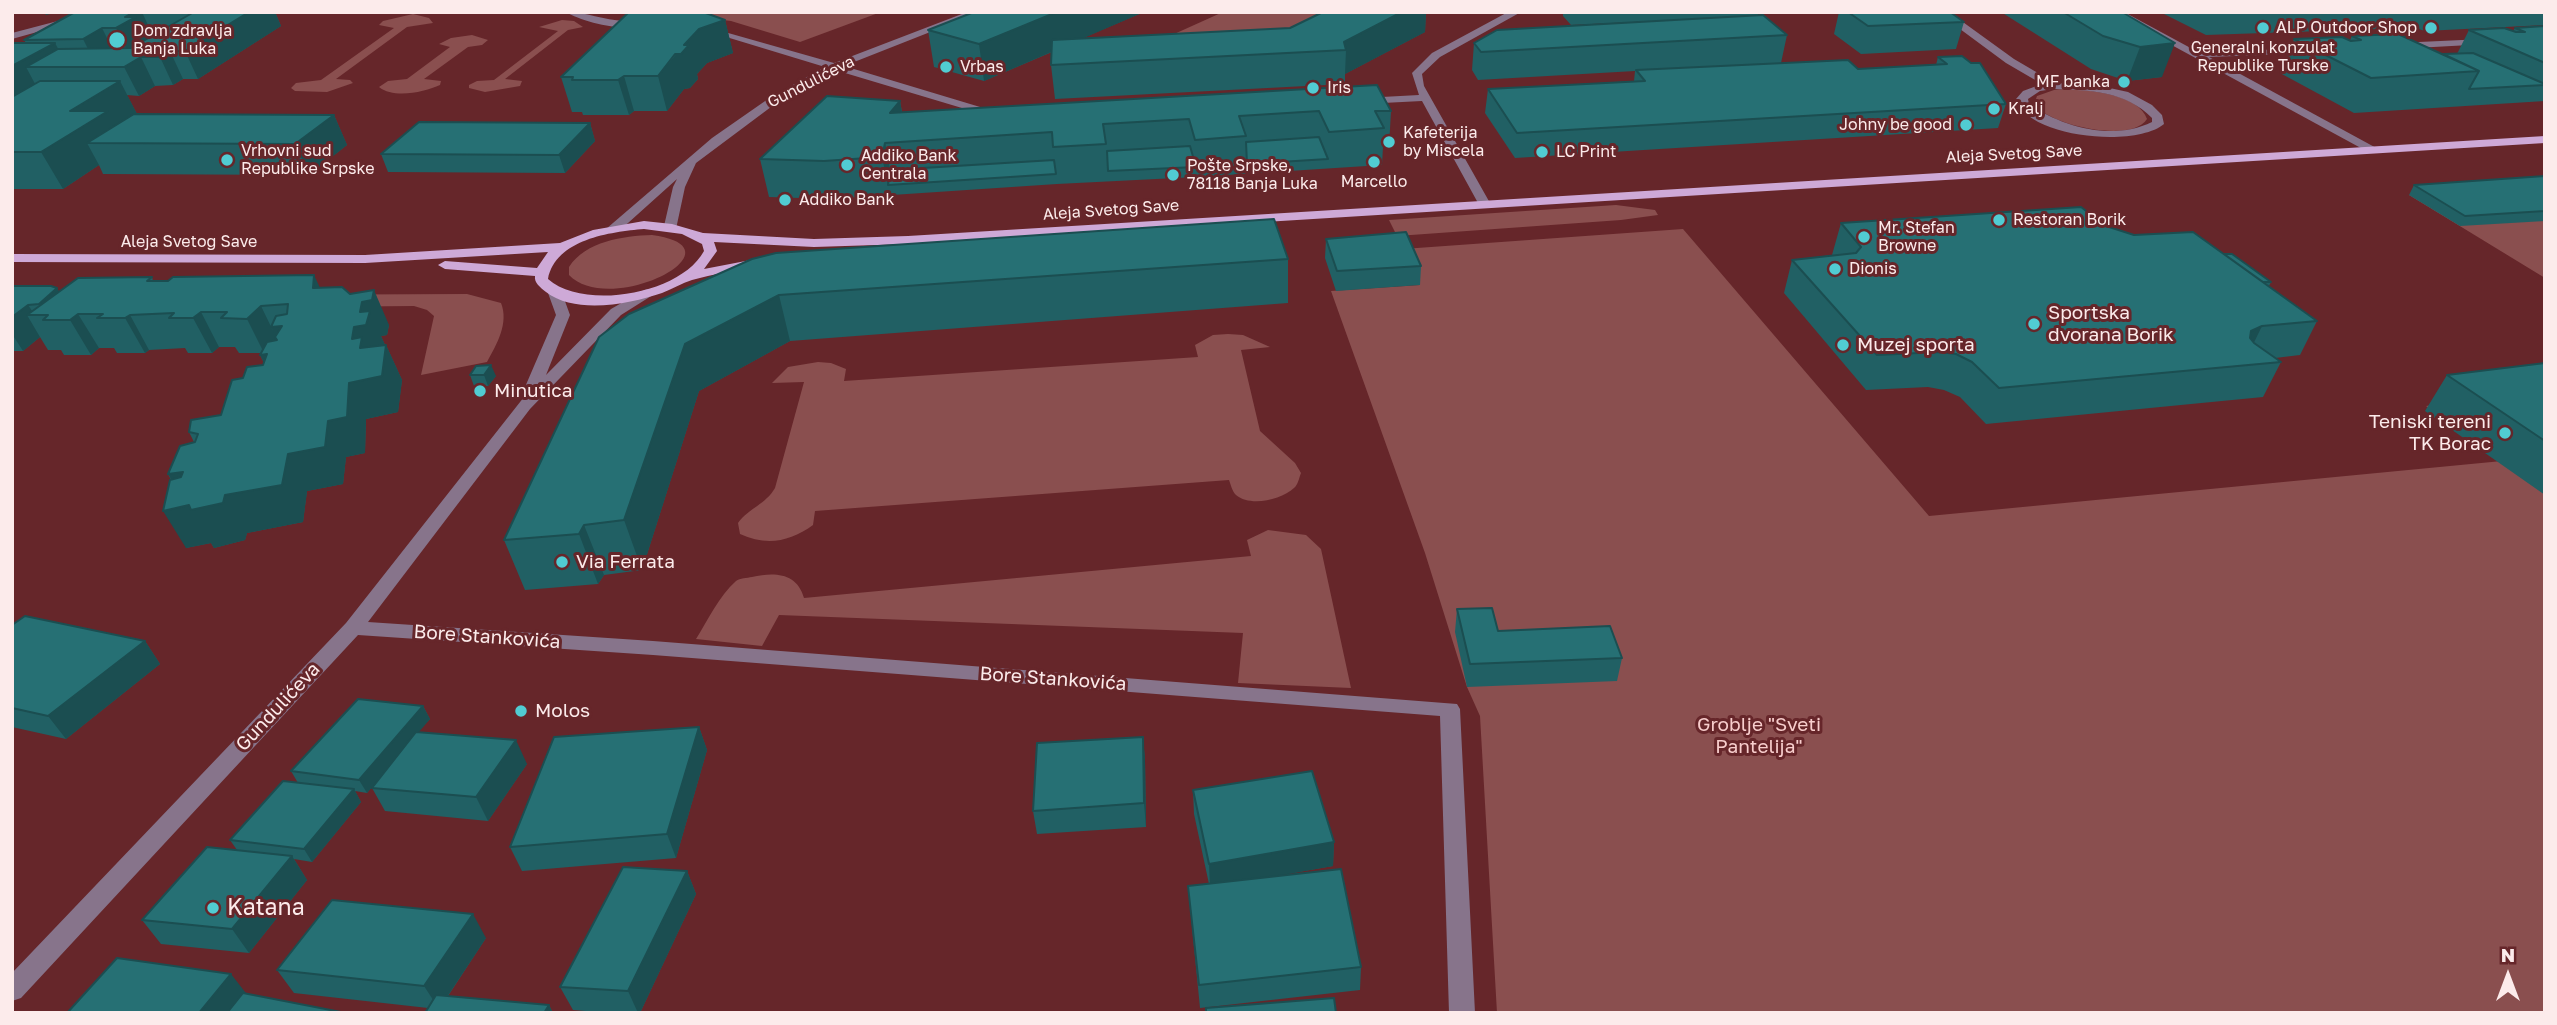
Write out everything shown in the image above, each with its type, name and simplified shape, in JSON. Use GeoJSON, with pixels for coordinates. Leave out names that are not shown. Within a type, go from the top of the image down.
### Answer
{"type":"FeatureCollection","features":[{"type":"Feature","properties":{"kind":"main road","name":"Aleja Svetog Save"},"geometry":{"type":"LineString","coordinates":[[12,258],[365,259],[564,247],[613,229],[644,225],[671,226],[702,237],[814,243],[908,240],[2545,139]]}},
{"type":"Feature","properties":{"kind":"main road"},"geometry":{"type":"LineString","coordinates":[[564,247],[547,260],[541,272],[541,280],[555,293],[574,298],[603,300],[649,293],[687,276],[701,267],[709,255],[708,246],[702,237]]}},
{"type":"Feature","properties":{"kind":"main road","name":"Aleja Svetog Save"},"geometry":{"type":"LineString","coordinates":[[687,276],[781,258],[908,240]]}},
{"type":"Feature","properties":{"kind":"main road","name":"Aleja Svetog Save"},"geometry":{"type":"LineString","coordinates":[[365,259],[541,272]]}},
{"type":"Feature","properties":{"kind":"street"},"geometry":{"type":"LineString","coordinates":[[12,36],[104,12]]}},
{"type":"Feature","properties":{"kind":"street"},"geometry":{"type":"LineString","coordinates":[[571,12],[607,23],[654,23]]}},
{"type":"Feature","properties":{"kind":"street","name":"Gundulićeva"},"geometry":{"type":"LineString","coordinates":[[613,229],[696,156],[754,112],[834,67],[976,12]]}},
{"type":"Feature","properties":{"kind":"street"},"geometry":{"type":"LineString","coordinates":[[1484,203],[1425,97],[1417,76],[1424,64],[1516,12]]}},
{"type":"Feature","properties":{"kind":"street"},"geometry":{"type":"LineString","coordinates":[[1942,12],[2010,61],[2053,86],[2096,88],[2137,100],[2152,108],[2158,117],[2158,124],[2149,130],[2133,134],[2090,132],[2048,121],[2024,106],[2022,99],[2027,93],[2053,86]]}},
{"type":"Feature","properties":{"kind":"street"},"geometry":{"type":"LineString","coordinates":[[2116,12],[2374,150]]}},
{"type":"Feature","properties":{"kind":"street"},"geometry":{"type":"LineString","coordinates":[[694,25],[726,32],[988,114],[1012,116]]}},
{"type":"Feature","properties":{"kind":"street"},"geometry":{"type":"LineString","coordinates":[[12,30],[24,33]]}},
{"type":"Feature","properties":{"kind":"street"},"geometry":{"type":"LineString","coordinates":[[2383,46],[2491,41]]}},
{"type":"Feature","properties":{"kind":"street"},"geometry":{"type":"LineString","coordinates":[[2194,55],[2329,49]]}},
{"type":"Feature","properties":{"kind":"street"},"geometry":{"type":"LineString","coordinates":[[1345,102],[1425,97]]}},
{"type":"Feature","properties":{"kind":"street","name":"Gundulićeva"},"geometry":{"type":"LineString","coordinates":[[671,226],[679,187],[696,156]]}},
{"type":"Feature","properties":{"kind":"street","name":"Gundulićeva"},"geometry":{"type":"LineString","coordinates":[[524,406],[562,315],[555,293]]}},
{"type":"Feature","properties":{"kind":"street","name":"Gundulićeva"},"geometry":{"type":"LineString","coordinates":[[12,990],[353,628],[409,559],[524,406],[617,312],[649,293]]}},
{"type":"Feature","properties":{"kind":"street","name":"Bore Stankovića"},"geometry":{"type":"LineString","coordinates":[[353,628],[653,648],[1450,709],[1462,1013]]}},
{"type":"Feature","properties":{"kind":"green space"},"geometry":{"type":"Polygon","coordinates":[[[656,12],[881,12],[800,42],[731,21],[656,12]]]}},
{"type":"Feature","properties":{"kind":"green space"},"geometry":{"type":"Polygon","coordinates":[[[1223,12],[1330,12],[1255,48],[1172,35],[1223,12]]]}},
{"type":"Feature","properties":{"kind":"green space"},"geometry":{"type":"Polygon","coordinates":[[[413,14],[429,18],[433,23],[407,27],[336,79],[350,80],[353,83],[327,92],[295,91],[291,88],[296,83],[321,80],[394,28],[379,25],[383,21],[413,14]]]}},
{"type":"Feature","properties":{"kind":"green space"},"geometry":{"type":"Polygon","coordinates":[[[562,20],[574,21],[583,27],[568,30],[505,79],[522,81],[520,86],[485,92],[469,88],[469,85],[477,81],[494,80],[558,31],[539,27],[562,20]]]}},
{"type":"Feature","properties":{"kind":"green space"},"geometry":{"type":"Polygon","coordinates":[[[472,35],[488,40],[482,45],[468,47],[424,79],[441,81],[440,85],[418,92],[401,93],[385,91],[379,87],[388,81],[407,79],[450,47],[439,44],[451,38],[472,35]]]}},
{"type":"Feature","properties":{"kind":"green space"},"geometry":{"type":"Polygon","coordinates":[[[2054,90],[2092,91],[2120,97],[2141,110],[2147,119],[2138,126],[2125,130],[2109,131],[2073,125],[2043,112],[2034,105],[2037,96],[2054,90]]]}},
{"type":"Feature","properties":{"kind":"green space"},"geometry":{"type":"Polygon","coordinates":[[[2545,185],[2545,278],[2409,195],[2545,185]]]}},
{"type":"Feature","properties":{"kind":"green space"},"geometry":{"type":"Polygon","coordinates":[[[1616,205],[1655,210],[1658,215],[1397,236],[1389,220],[1616,205]]]}},
{"type":"Feature","properties":{"kind":"green space","name":"Groblje \"Sveti Pantelija\""},"geometry":{"type":"Polygon","coordinates":[[[1683,229],[1929,516],[2502,461],[2426,406],[2545,389],[2545,1013],[1497,1013],[1480,716],[1467,687],[1425,553],[1331,291],[1420,285],[1403,249],[1683,229]]]}},
{"type":"Feature","properties":{"kind":"green space"},"geometry":{"type":"Polygon","coordinates":[[[652,235],[678,242],[685,253],[679,265],[662,276],[639,285],[613,289],[588,286],[569,275],[569,267],[576,258],[595,246],[617,239],[652,235]]]}},
{"type":"Feature","properties":{"kind":"green space"},"geometry":{"type":"Polygon","coordinates":[[[467,294],[501,303],[503,326],[487,362],[421,375],[434,316],[427,310],[414,306],[87,309],[12,296],[467,294]]]}},
{"type":"Feature","properties":{"kind":"green space"},"geometry":{"type":"Polygon","coordinates":[[[1213,335],[1243,335],[1270,347],[1241,350],[1260,431],[1295,463],[1301,473],[1295,487],[1274,499],[1242,499],[1235,493],[1229,480],[815,511],[813,525],[787,538],[768,541],[740,534],[738,523],[775,488],[804,382],[772,383],[788,367],[818,362],[831,363],[846,369],[844,381],[1198,357],[1195,345],[1213,335]]]}},
{"type":"Feature","properties":{"kind":"green space"},"geometry":{"type":"Polygon","coordinates":[[[1268,530],[1306,535],[1321,549],[1351,688],[1238,683],[1243,633],[779,615],[762,646],[696,639],[724,594],[736,581],[744,578],[784,576],[796,583],[804,598],[1251,556],[1247,540],[1268,530]]]}},
{"type":"Feature","properties":{"kind":"building"},"geometry":{"type":"Polygon","coordinates":[[[75,12],[134,12],[125,17],[136,17],[116,28],[102,28],[83,39],[24,40],[75,12]]]}},
{"type":"Feature","properties":{"kind":"building"},"geometry":{"type":"Polygon","coordinates":[[[194,12],[249,12],[185,51],[170,51],[160,57],[141,57],[124,67],[26,67],[58,49],[131,48],[194,12]]]}},
{"type":"Feature","properties":{"kind":"building"},"geometry":{"type":"Polygon","coordinates":[[[629,12],[703,12],[725,20],[699,29],[684,45],[689,45],[681,54],[675,54],[658,76],[624,76],[618,80],[572,80],[573,77],[561,77],[629,12]]]}},
{"type":"Feature","properties":{"kind":"building"},"geometry":{"type":"Polygon","coordinates":[[[974,12],[1057,12],[979,44],[928,30],[974,12]]]}},
{"type":"Feature","properties":{"kind":"building"},"geometry":{"type":"Polygon","coordinates":[[[1323,12],[1402,12],[1344,42],[1346,50],[1051,65],[1052,40],[1290,28],[1323,12]]]}},
{"type":"Feature","properties":{"kind":"building"},"geometry":{"type":"Polygon","coordinates":[[[1848,12],[1950,12],[1964,22],[1868,26],[1848,12]]]}},
{"type":"Feature","properties":{"kind":"building"},"geometry":{"type":"Polygon","coordinates":[[[2063,12],[2122,12],[2175,43],[2140,47],[2103,36],[2063,12]]]}},
{"type":"Feature","properties":{"kind":"building"},"geometry":{"type":"Polygon","coordinates":[[[1763,15],[1787,35],[1481,52],[1474,43],[1497,30],[1763,15]]]}},
{"type":"Feature","properties":{"kind":"building"},"geometry":{"type":"Polygon","coordinates":[[[2545,26],[2545,63],[2469,30],[2504,28],[2525,32],[2515,28],[2545,26]]]}},
{"type":"Feature","properties":{"kind":"building"},"geometry":{"type":"Polygon","coordinates":[[[2398,34],[2479,71],[2371,78],[2294,39],[2342,37],[2351,41],[2361,40],[2352,36],[2398,34]]]}},
{"type":"Feature","properties":{"kind":"building"},"geometry":{"type":"Polygon","coordinates":[[[12,43],[55,43],[12,66],[12,43]]]}},
{"type":"Feature","properties":{"kind":"building"},"geometry":{"type":"Polygon","coordinates":[[[2473,53],[2545,85],[2469,89],[2479,71],[2443,54],[2473,53]]]}},
{"type":"Feature","properties":{"kind":"building"},"geometry":{"type":"Polygon","coordinates":[[[1962,56],[1971,63],[1980,63],[2006,104],[1517,133],[1488,89],[1645,81],[1636,70],[1848,60],[1858,69],[1947,64],[1938,57],[1962,56]]]}},
{"type":"Feature","properties":{"kind":"building"},"geometry":{"type":"Polygon","coordinates":[[[40,81],[120,81],[70,111],[108,111],[41,152],[12,152],[12,97],[40,81]]]}},
{"type":"Feature","properties":{"kind":"building"},"geometry":{"type":"Polygon","coordinates":[[[1377,85],[1391,111],[1375,111],[1384,128],[1329,132],[1319,111],[1239,116],[1246,136],[1195,140],[1189,119],[1103,124],[1106,144],[1053,147],[1052,132],[885,143],[882,157],[824,161],[760,159],[827,96],[900,101],[890,113],[1377,85]]]}},
{"type":"Feature","properties":{"kind":"building"},"geometry":{"type":"Polygon","coordinates":[[[134,114],[334,115],[295,144],[87,143],[134,114]]]}},
{"type":"Feature","properties":{"kind":"building"},"geometry":{"type":"Polygon","coordinates":[[[419,122],[590,123],[559,155],[381,154],[419,122]]]}},
{"type":"Feature","properties":{"kind":"building"},"geometry":{"type":"Polygon","coordinates":[[[1319,137],[1328,159],[1247,164],[1246,142],[1319,137]]]}},
{"type":"Feature","properties":{"kind":"building"},"geometry":{"type":"Polygon","coordinates":[[[1190,146],[1196,167],[1108,171],[1107,151],[1190,146]]]}},
{"type":"Feature","properties":{"kind":"building"},"geometry":{"type":"Polygon","coordinates":[[[1054,160],[1056,174],[888,185],[890,170],[1054,160]]]}},
{"type":"Feature","properties":{"kind":"building"},"geometry":{"type":"Polygon","coordinates":[[[2545,176],[2545,211],[2465,216],[2414,185],[2545,176]]]}},
{"type":"Feature","properties":{"kind":"building","name":"Sportska dvorana Borik"},"geometry":{"type":"Polygon","coordinates":[[[2081,207],[2106,226],[2134,235],[2193,232],[2317,321],[2262,326],[2251,331],[2250,338],[2254,343],[2281,362],[1999,388],[1972,362],[1956,354],[1940,352],[1877,355],[1792,260],[1856,253],[1861,247],[1841,223],[2081,207]]]}},
{"type":"Feature","properties":{"kind":"building"},"geometry":{"type":"Polygon","coordinates":[[[1274,219],[1288,259],[779,295],[685,344],[624,520],[584,525],[579,534],[504,540],[599,337],[629,314],[752,259],[776,253],[1274,219]]]}},
{"type":"Feature","properties":{"kind":"building"},"geometry":{"type":"Polygon","coordinates":[[[1406,232],[1421,266],[1337,271],[1326,239],[1406,232]]]}},
{"type":"Feature","properties":{"kind":"building"},"geometry":{"type":"Polygon","coordinates":[[[2224,254],[2232,254],[2271,282],[2263,282],[2224,254]]]}},
{"type":"Feature","properties":{"kind":"building"},"geometry":{"type":"Polygon","coordinates":[[[314,275],[313,288],[342,287],[350,294],[374,290],[372,300],[362,302],[360,312],[370,311],[366,325],[354,327],[352,339],[362,337],[360,348],[386,345],[382,376],[349,383],[347,417],[328,421],[325,447],[288,454],[282,485],[225,495],[223,503],[191,510],[189,505],[163,511],[170,480],[181,477],[183,472],[168,474],[180,446],[195,442],[198,434],[189,432],[191,420],[221,415],[232,380],[243,378],[247,367],[263,365],[267,354],[260,355],[267,342],[277,340],[275,337],[282,326],[271,327],[276,316],[287,314],[288,304],[261,306],[247,319],[221,318],[227,312],[201,312],[193,318],[169,318],[174,313],[130,315],[125,318],[97,318],[103,314],[78,314],[70,320],[43,320],[48,315],[27,315],[78,278],[152,277],[147,281],[168,281],[173,277],[314,275]]]}},
{"type":"Feature","properties":{"kind":"building"},"geometry":{"type":"Polygon","coordinates":[[[12,286],[57,288],[39,304],[28,305],[12,317],[12,286]]]}},
{"type":"Feature","properties":{"kind":"building"},"geometry":{"type":"Polygon","coordinates":[[[2545,363],[2545,441],[2447,375],[2545,363]]]}},
{"type":"Feature","properties":{"kind":"building"},"geometry":{"type":"Polygon","coordinates":[[[491,365],[484,375],[470,375],[476,366],[491,365]]]}},
{"type":"Feature","properties":{"kind":"building"},"geometry":{"type":"Polygon","coordinates":[[[1492,608],[1498,631],[1610,626],[1622,658],[1470,664],[1457,609],[1492,608]]]}},
{"type":"Feature","properties":{"kind":"building"},"geometry":{"type":"Polygon","coordinates":[[[25,616],[145,641],[48,716],[12,708],[12,625],[25,616]]]}},
{"type":"Feature","properties":{"kind":"building"},"geometry":{"type":"Polygon","coordinates":[[[358,699],[423,706],[359,780],[291,771],[358,699]]]}},
{"type":"Feature","properties":{"kind":"building"},"geometry":{"type":"Polygon","coordinates":[[[699,727],[667,834],[510,847],[554,737],[699,727]]]}},
{"type":"Feature","properties":{"kind":"building"},"geometry":{"type":"Polygon","coordinates":[[[416,732],[516,740],[476,797],[372,788],[416,732]]]}},
{"type":"Feature","properties":{"kind":"building"},"geometry":{"type":"Polygon","coordinates":[[[1143,737],[1144,803],[1033,811],[1037,743],[1143,737]]]}},
{"type":"Feature","properties":{"kind":"building"},"geometry":{"type":"Polygon","coordinates":[[[1312,771],[1334,842],[1209,864],[1193,790],[1312,771]]]}},
{"type":"Feature","properties":{"kind":"building"},"geometry":{"type":"Polygon","coordinates":[[[283,781],[354,789],[304,849],[230,840],[283,781]]]}},
{"type":"Feature","properties":{"kind":"building"},"geometry":{"type":"Polygon","coordinates":[[[207,847],[292,856],[232,929],[142,920],[207,847]]]}},
{"type":"Feature","properties":{"kind":"building"},"geometry":{"type":"Polygon","coordinates":[[[623,867],[687,871],[628,991],[560,987],[623,867]]]}},
{"type":"Feature","properties":{"kind":"building"},"geometry":{"type":"Polygon","coordinates":[[[1341,869],[1361,967],[1199,985],[1188,886],[1341,869]]]}},
{"type":"Feature","properties":{"kind":"building"},"geometry":{"type":"Polygon","coordinates":[[[332,900],[473,914],[424,986],[277,970],[332,900]]]}},
{"type":"Feature","properties":{"kind":"building"},"geometry":{"type":"Polygon","coordinates":[[[117,958],[231,974],[199,1013],[67,1013],[117,958]]]}},
{"type":"Feature","properties":{"kind":"building"},"geometry":{"type":"Polygon","coordinates":[[[243,993],[346,1013],[227,1013],[243,993]]]}},
{"type":"Feature","properties":{"kind":"building"},"geometry":{"type":"Polygon","coordinates":[[[436,995],[549,1005],[544,1013],[425,1013],[436,995]]]}},
{"type":"Feature","properties":{"kind":"building"},"geometry":{"type":"Polygon","coordinates":[[[1334,998],[1336,1013],[1206,1013],[1206,1008],[1334,998]]]}},
{"type":"Feature","properties":{"kind":"place","name":"Generalni konzulat Republike Turske"},"geometry":{"type":"Point","coordinates":[2263,28]}},
{"type":"Feature","properties":{"kind":"place","name":"ALP Outdoor Shop"},"geometry":{"type":"Point","coordinates":[2431,28]}},
{"type":"Feature","properties":{"kind":"place","name":"Dom zdravlja Banja Luka"},"geometry":{"type":"Point","coordinates":[117,40]}},
{"type":"Feature","properties":{"kind":"place","name":"Vrbas"},"geometry":{"type":"Point","coordinates":[946,67]}},
{"type":"Feature","properties":{"kind":"place","name":"MF banka"},"geometry":{"type":"Point","coordinates":[2124,82]}},
{"type":"Feature","properties":{"kind":"place","name":"Iris"},"geometry":{"type":"Point","coordinates":[1313,88]}},
{"type":"Feature","properties":{"kind":"place","name":"Kralj"},"geometry":{"type":"Point","coordinates":[1994,109]}},
{"type":"Feature","properties":{"kind":"place","name":"Johny be good"},"geometry":{"type":"Point","coordinates":[1966,125]}},
{"type":"Feature","properties":{"kind":"place","name":"Kafeterija by Miscela"},"geometry":{"type":"Point","coordinates":[1389,142]}},
{"type":"Feature","properties":{"kind":"place","name":"LC Print"},"geometry":{"type":"Point","coordinates":[1542,152]}},
{"type":"Feature","properties":{"kind":"place","name":"Vrhovni sud Republike Srpske"},"geometry":{"type":"Point","coordinates":[227,160]}},
{"type":"Feature","properties":{"kind":"place","name":"Marcello"},"geometry":{"type":"Point","coordinates":[1374,162]}},
{"type":"Feature","properties":{"kind":"place","name":"Addiko Bank Centrala"},"geometry":{"type":"Point","coordinates":[847,165]}},
{"type":"Feature","properties":{"kind":"place","name":"Pošte Srpske, 78118 Banja Luka"},"geometry":{"type":"Point","coordinates":[1173,175]}},
{"type":"Feature","properties":{"kind":"place","name":"Addiko Bank"},"geometry":{"type":"Point","coordinates":[785,200]}},
{"type":"Feature","properties":{"kind":"place","name":"Restoran Borik"},"geometry":{"type":"Point","coordinates":[1999,220]}},
{"type":"Feature","properties":{"kind":"place","name":"Mr. Stefan Browne"},"geometry":{"type":"Point","coordinates":[1864,237]}},
{"type":"Feature","properties":{"kind":"place","name":"Dionis"},"geometry":{"type":"Point","coordinates":[1835,269]}},
{"type":"Feature","properties":{"kind":"place","name":"Sportska dvorana Borik"},"geometry":{"type":"Point","coordinates":[2034,324]}},
{"type":"Feature","properties":{"kind":"place","name":"Muzej sporta"},"geometry":{"type":"Point","coordinates":[1843,345]}},
{"type":"Feature","properties":{"kind":"place","name":"Minutica"},"geometry":{"type":"Point","coordinates":[480,391]}},
{"type":"Feature","properties":{"kind":"place","name":"Teniski tereni TK Borac"},"geometry":{"type":"Point","coordinates":[2505,433]}},
{"type":"Feature","properties":{"kind":"place","name":"Via Ferrata"},"geometry":{"type":"Point","coordinates":[562,562]}},
{"type":"Feature","properties":{"kind":"place","name":"Molos"},"geometry":{"type":"Point","coordinates":[521,711]}},
{"type":"Feature","properties":{"kind":"place","name":"Katana"},"geometry":{"type":"Point","coordinates":[213,908]}}]}
